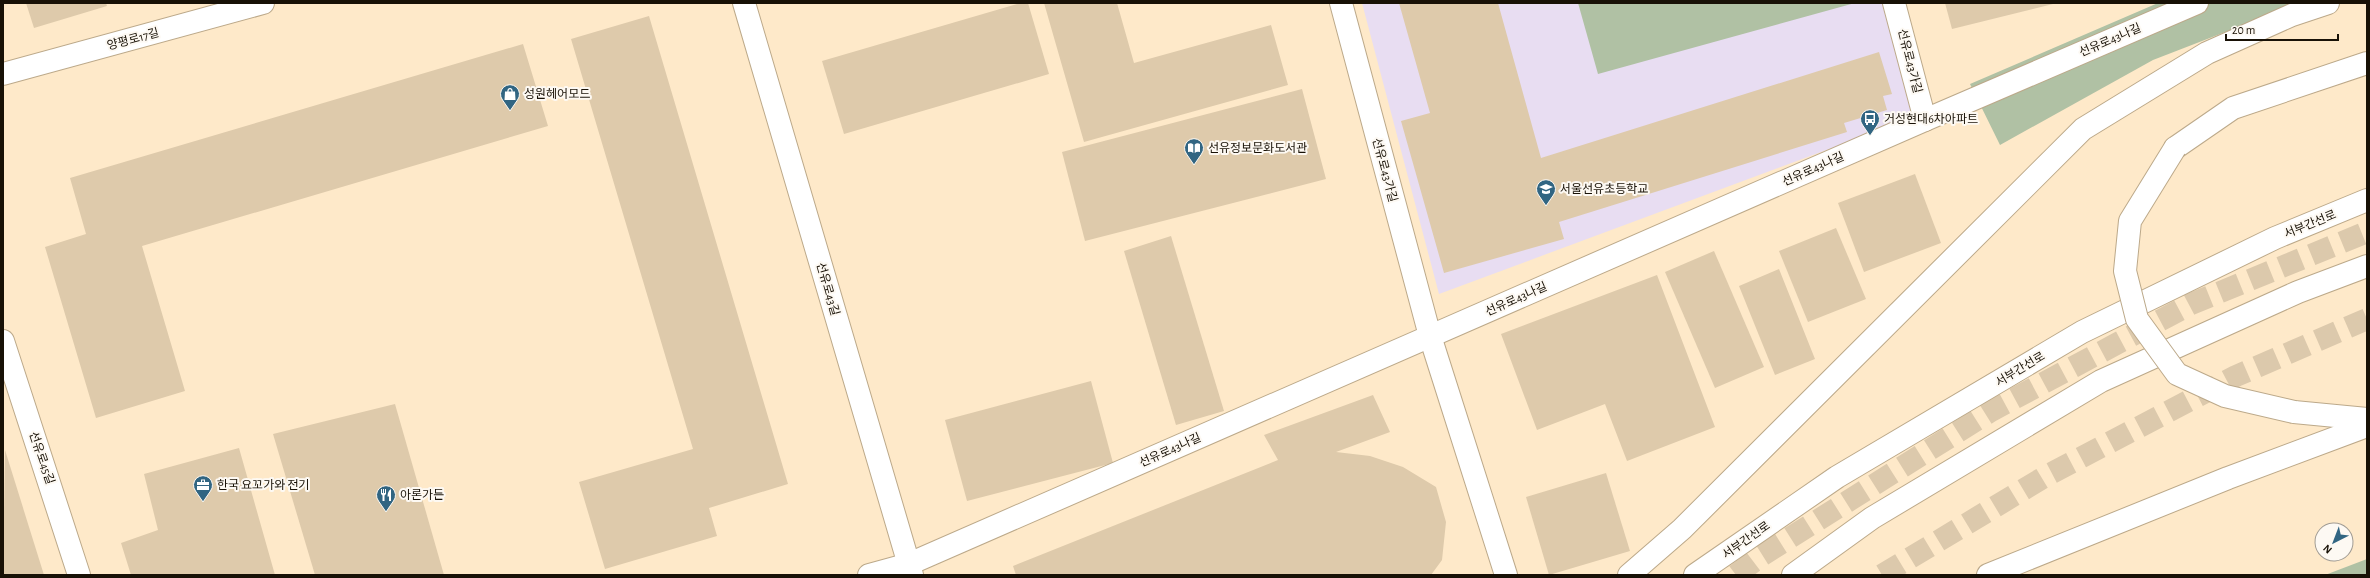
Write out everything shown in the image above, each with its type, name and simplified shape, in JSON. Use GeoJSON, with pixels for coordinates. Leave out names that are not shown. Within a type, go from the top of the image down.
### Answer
{"type":"FeatureCollection","features":[{"type":"Feature","properties":{"kind":"main road","name":"양평로17길"},"geometry":{"type":"LineString","coordinates":[[3,74],[263,3]]}},
{"type":"Feature","properties":{"kind":"main road","name":"선유로43길"},"geometry":{"type":"LineString","coordinates":[[744,3],[911,570]]}},
{"type":"Feature","properties":{"kind":"main road","name":"선유로43가길"},"geometry":{"type":"LineString","coordinates":[[1341,3],[1430,336]]}},
{"type":"Feature","properties":{"kind":"main road","name":"선유로43가길"},"geometry":{"type":"LineString","coordinates":[[1894,3],[1925,120]]}},
{"type":"Feature","properties":{"kind":"main road","name":"선유로43나길"},"geometry":{"type":"LineString","coordinates":[[869,575],[911,570],[1430,336],[2197,3]]}},
{"type":"Feature","properties":{"kind":"main road"},"geometry":{"type":"LineString","coordinates":[[1629,575],[1682,530],[2083,129],[2207,53],[2292,15],[2328,3]]}},
{"type":"Feature","properties":{"kind":"main road"},"geometry":{"type":"LineString","coordinates":[[2320,79],[2367,52]]}},
{"type":"Feature","properties":{"kind":"main road"},"geometry":{"type":"LineString","coordinates":[[2367,63],[2233,108],[2175,148],[2130,221],[2125,271],[2137,320],[2176,374],[2225,396],[2294,412],[2367,419]]}},
{"type":"Feature","properties":{"kind":"main road","name":"서부간선로"},"geometry":{"type":"LineString","coordinates":[[1695,575],[1836,477],[2082,332],[2275,238],[2367,200]]}},
{"type":"Feature","properties":{"kind":"main road"},"geometry":{"type":"LineString","coordinates":[[1793,575],[1872,518],[2101,381],[2298,292],[2367,266]]}},
{"type":"Feature","properties":{"kind":"main road"},"geometry":{"type":"LineString","coordinates":[[1430,336],[1506,575]]}},
{"type":"Feature","properties":{"kind":"main road","name":"선유로45길"},"geometry":{"type":"LineString","coordinates":[[3,341],[79,575]]}},
{"type":"Feature","properties":{"kind":"main road"},"geometry":{"type":"LineString","coordinates":[[1988,575],[2228,478],[2367,426]]}},
{"type":"Feature","properties":{"kind":"shaded area","name":"서울선유초등학교"},"geometry":{"type":"Polygon","coordinates":[[[1362,3],[1882,3],[1915,117],[1439,294],[1362,3]]]}},
{"type":"Feature","properties":{"kind":"green space"},"geometry":{"type":"Polygon","coordinates":[[[1578,3],[1855,3],[1598,74],[1578,3]]]}},
{"type":"Feature","properties":{"kind":"green space"},"geometry":{"type":"Polygon","coordinates":[[[2158,3],[2300,3],[2153,60],[2000,145],[1970,84],[2158,3]]]}},
{"type":"Feature","properties":{"kind":"green space"},"geometry":{"type":"Polygon","coordinates":[[[2367,559],[2367,575],[2325,575],[2367,559]]]}},
{"type":"Feature","properties":{"kind":"building"},"geometry":{"type":"Polygon","coordinates":[[[26,3],[106,3],[107,6],[34,28],[26,3]]]}},
{"type":"Feature","properties":{"kind":"building"},"geometry":{"type":"Polygon","coordinates":[[[1021,3],[1028,3],[1049,74],[844,134],[822,61],[1021,3]]]}},
{"type":"Feature","properties":{"kind":"building"},"geometry":{"type":"Polygon","coordinates":[[[1044,3],[1117,3],[1134,63],[1271,25],[1288,85],[1084,142],[1044,3]]]}},
{"type":"Feature","properties":{"kind":"building"},"geometry":{"type":"Polygon","coordinates":[[[1399,3],[1498,3],[1541,158],[1879,52],[1892,94],[1883,96],[1887,110],[1844,123],[1847,132],[1559,222],[1564,239],[1444,273],[1401,121],[1430,113],[1399,3]]]}},
{"type":"Feature","properties":{"kind":"building"},"geometry":{"type":"Polygon","coordinates":[[[1945,3],[2053,3],[2053,4],[1952,29],[1945,3]]]}},
{"type":"Feature","properties":{"kind":"building"},"geometry":{"type":"Polygon","coordinates":[[[649,16],[788,484],[709,508],[717,536],[605,569],[579,482],[693,449],[571,39],[649,16]]]}},
{"type":"Feature","properties":{"kind":"building"},"geometry":{"type":"Polygon","coordinates":[[[523,44],[548,126],[142,246],[185,391],[96,418],[45,247],[86,234],[70,178],[523,44]]]}},
{"type":"Feature","properties":{"kind":"building","name":"선유정보문화도서관"},"geometry":{"type":"Polygon","coordinates":[[[1302,89],[1326,179],[1085,241],[1062,152],[1302,89]]]}},
{"type":"Feature","properties":{"kind":"building"},"geometry":{"type":"Polygon","coordinates":[[[1915,174],[1941,243],[1864,272],[1838,203],[1915,174]]]}},
{"type":"Feature","properties":{"kind":"building"},"geometry":{"type":"Polygon","coordinates":[[[1836,228],[1866,299],[1808,322],[1779,251],[1836,228]]]}},
{"type":"Feature","properties":{"kind":"building"},"geometry":{"type":"Polygon","coordinates":[[[1171,236],[1224,411],[1176,425],[1124,251],[1171,236]]]}},
{"type":"Feature","properties":{"kind":"building"},"geometry":{"type":"Polygon","coordinates":[[[1714,251],[1764,367],[1715,388],[1665,272],[1714,251]]]}},
{"type":"Feature","properties":{"kind":"building"},"geometry":{"type":"Polygon","coordinates":[[[1779,269],[1815,359],[1775,375],[1739,286],[1779,269]]]}},
{"type":"Feature","properties":{"kind":"building"},"geometry":{"type":"Polygon","coordinates":[[[1657,275],[1715,427],[1627,461],[1605,404],[1537,430],[1501,334],[1657,275]]]}},
{"type":"Feature","properties":{"kind":"building"},"geometry":{"type":"Polygon","coordinates":[[[1091,381],[1113,463],[967,501],[945,420],[1091,381]]]}},
{"type":"Feature","properties":{"kind":"building"},"geometry":{"type":"Polygon","coordinates":[[[1373,395],[1390,432],[1336,452],[1370,456],[1403,467],[1436,487],[1446,522],[1442,560],[1431,575],[1016,575],[1013,566],[1278,460],[1264,435],[1373,395]]]}},
{"type":"Feature","properties":{"kind":"building"},"geometry":{"type":"Polygon","coordinates":[[[395,404],[444,575],[315,575],[273,434],[395,404]]]}},
{"type":"Feature","properties":{"kind":"building","name":"한국 요꼬가와 전기"},"geometry":{"type":"Polygon","coordinates":[[[239,448],[275,575],[131,575],[121,543],[158,530],[144,474],[239,448]]]}},
{"type":"Feature","properties":{"kind":"building"},"geometry":{"type":"Polygon","coordinates":[[[5,450],[44,575],[3,575],[5,450]]]}},
{"type":"Feature","properties":{"kind":"building"},"geometry":{"type":"Polygon","coordinates":[[[1606,473],[1630,551],[1549,575],[1526,497],[1606,473]]]}},
{"type":"Feature","properties":{"kind":"tunnel"},"geometry":{"type":"LineString","coordinates":[[1736,575],[1761,556],[1991,411],[2191,304],[2367,232]]}},
{"type":"Feature","properties":{"kind":"tunnel"},"geometry":{"type":"LineString","coordinates":[[1882,575],[2046,476],[2236,376],[2367,319]]}},
{"type":"Feature","properties":{"kind":"place","name":"성원헤어모드"},"geometry":{"type":"Point","coordinates":[510,111]}},
{"type":"Feature","properties":{"kind":"place","name":"거성현대6차아파트"},"geometry":{"type":"Point","coordinates":[1870,136]}},
{"type":"Feature","properties":{"kind":"place","name":"선유정보문화도서관"},"geometry":{"type":"Point","coordinates":[1194,165]}},
{"type":"Feature","properties":{"kind":"place","name":"서울선유초등학교"},"geometry":{"type":"Point","coordinates":[1546,206]}},
{"type":"Feature","properties":{"kind":"place","name":"한국 요꼬가와 전기"},"geometry":{"type":"Point","coordinates":[203,502]}},
{"type":"Feature","properties":{"kind":"place","name":"아론가든"},"geometry":{"type":"Point","coordinates":[386,512]}}]}
